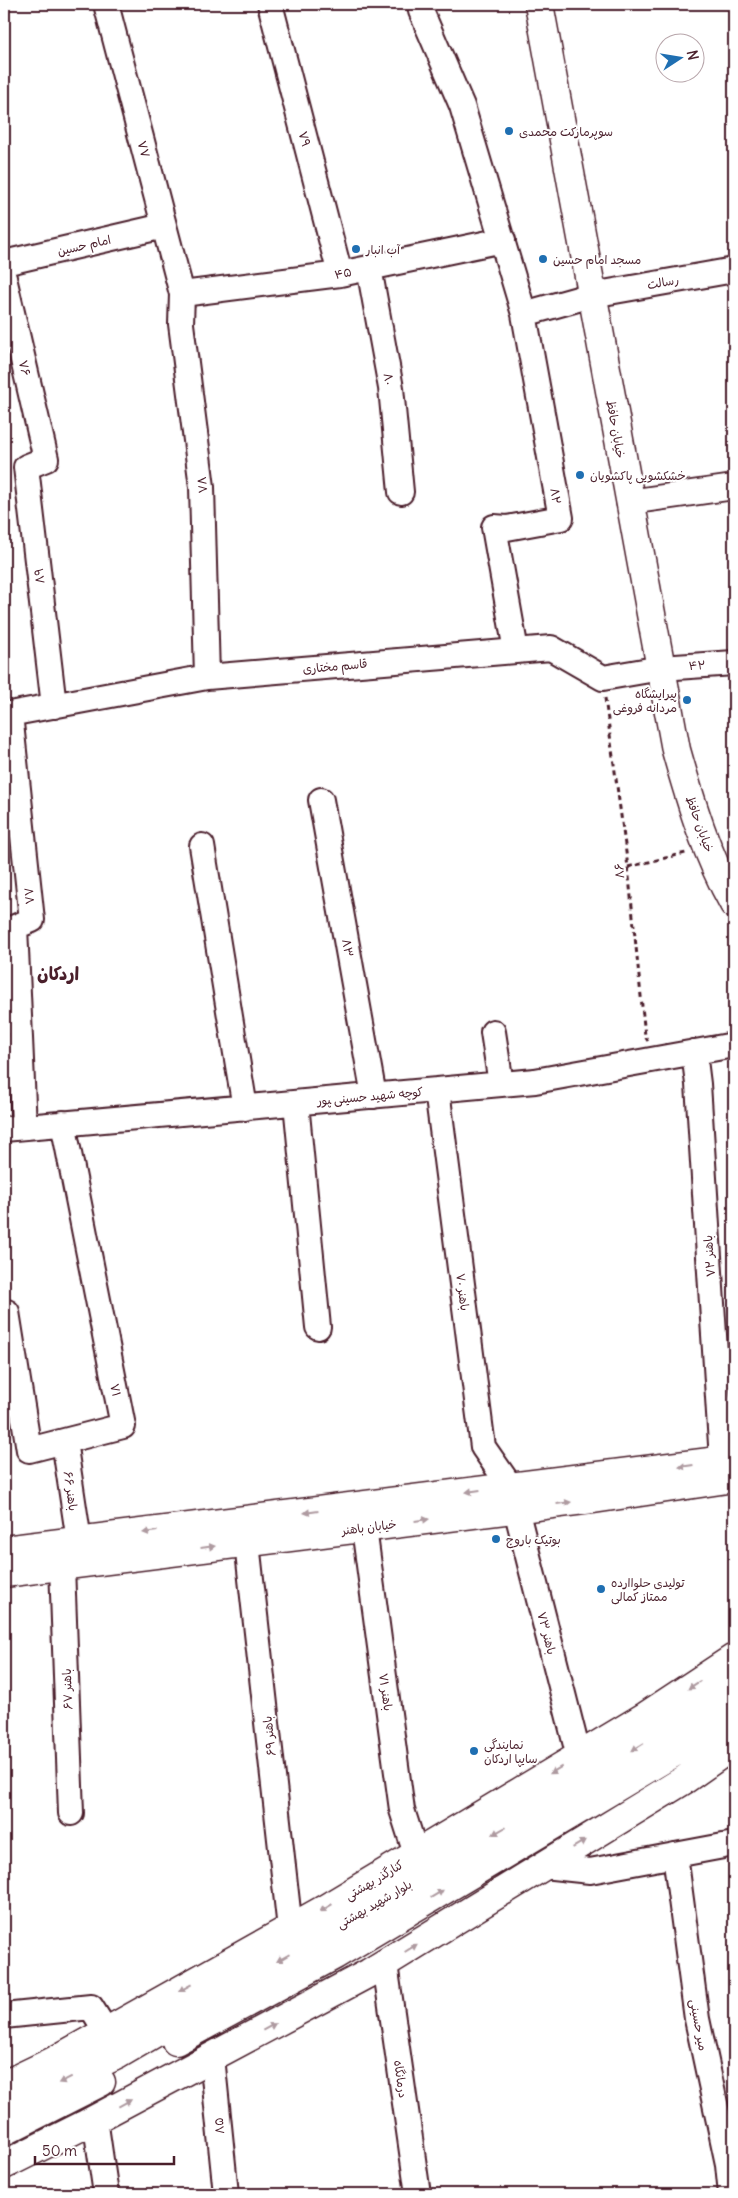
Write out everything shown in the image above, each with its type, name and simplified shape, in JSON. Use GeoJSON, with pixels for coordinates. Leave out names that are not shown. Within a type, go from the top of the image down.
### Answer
{"type":"FeatureCollection","features":[{"type":"Feature","properties":{"kind":"main road","name":"خیابان حافظ"},"geometry":{"type":"LineString","coordinates":[[539,4],[676,750],[692,805],[707,847],[734,904]]}},
{"type":"Feature","properties":{"kind":"main road","name":"خیابان باهنر"},"geometry":{"type":"LineString","coordinates":[[4,1550],[513,1498],[730,1466]]}},
{"type":"Feature","properties":{"kind":"main road","name":"خیابان باهنر"},"geometry":{"type":"LineString","coordinates":[[4,1573],[364,1528],[513,1498]]}},
{"type":"Feature","properties":{"kind":"main road","name":"کنارگذر بهشتی"},"geometry":{"type":"LineString","coordinates":[[4,2085],[106,2032],[290,1929],[646,1716],[734,1658]]}},
{"type":"Feature","properties":{"kind":"main road","name":"بلوار شهید بهشتی"},"geometry":{"type":"LineString","coordinates":[[4,2109],[128,2049],[586,1780],[679,1721],[734,1683]]}},
{"type":"Feature","properties":{"kind":"main road","name":"بلوار شهید بهشتی"},"geometry":{"type":"LineString","coordinates":[[4,2131],[57,2106],[336,1955],[734,1717]]}},
{"type":"Feature","properties":{"kind":"main road"},"geometry":{"type":"LineString","coordinates":[[4,2165],[95,2119],[385,1964],[684,1780],[734,1745]]}},
{"type":"Feature","properties":{"kind":"street","name":"۷۷"},"geometry":{"type":"LineString","coordinates":[[106,4],[182,294]]}},
{"type":"Feature","properties":{"kind":"street","name":"۷۹"},"geometry":{"type":"LineString","coordinates":[[270,4],[340,274]]}},
{"type":"Feature","properties":{"kind":"street"},"geometry":{"type":"LineString","coordinates":[[420,4],[421,11],[462,106],[524,314]]}},
{"type":"Feature","properties":{"kind":"street","name":"امام حسین"},"geometry":{"type":"LineString","coordinates":[[4,263],[164,226]]}},
{"type":"Feature","properties":{"kind":"street","name":"۴۵"},"geometry":{"type":"LineString","coordinates":[[182,294],[340,274],[503,240]]}},
{"type":"Feature","properties":{"kind":"street","name":"۸۰"},"geometry":{"type":"LineString","coordinates":[[368,268],[391,388],[401,492]]}},
{"type":"Feature","properties":{"kind":"street","name":"رسالت"},"geometry":{"type":"LineString","coordinates":[[524,314],[592,295],[734,270]]}},
{"type":"Feature","properties":{"kind":"street","name":"۷۶"},"geometry":{"type":"LineString","coordinates":[[4,278],[46,459]]}},
{"type":"Feature","properties":{"kind":"street","name":"۷۸"},"geometry":{"type":"LineString","coordinates":[[182,294],[181,324],[202,487],[207,677]]}},
{"type":"Feature","properties":{"kind":"street","name":"۸۲"},"geometry":{"type":"LineString","coordinates":[[516,651],[494,528],[507,528],[561,518],[524,314]]}},
{"type":"Feature","properties":{"kind":"street","name":"۸۹"},"geometry":{"type":"LineString","coordinates":[[46,459],[26,468],[54,706]]}},
{"type":"Feature","properties":{"kind":"street"},"geometry":{"type":"LineString","coordinates":[[629,502],[734,487]]}},
{"type":"Feature","properties":{"kind":"street","name":"قاسم مختاری"},"geometry":{"type":"LineString","coordinates":[[7,715],[207,677],[551,648],[603,678]]}},
{"type":"Feature","properties":{"kind":"street","name":"۴۲"},"geometry":{"type":"LineString","coordinates":[[660,668],[734,663]]}},
{"type":"Feature","properties":{"kind":"street"},"geometry":{"type":"LineString","coordinates":[[603,678],[660,668]]}},
{"type":"Feature","properties":{"kind":"street","name":"۷۷"},"geometry":{"type":"LineString","coordinates":[[7,715],[32,920],[15,927],[14,1128]]}},
{"type":"Feature","properties":{"kind":"street","name":"۸۳"},"geometry":{"type":"LineString","coordinates":[[321,800],[374,1096]]}},
{"type":"Feature","properties":{"kind":"street"},"geometry":{"type":"LineString","coordinates":[[202,846],[245,1108]]}},
{"type":"Feature","properties":{"kind":"street"},"geometry":{"type":"LineString","coordinates":[[493,1032],[501,1084]]}},
{"type":"Feature","properties":{"kind":"street","name":"کوچه شهید حسینی ‍پور"},"geometry":{"type":"LineString","coordinates":[[14,1128],[535,1081],[734,1044]]}},
{"type":"Feature","properties":{"kind":"street","name":"باهنر ۷۲"},"geometry":{"type":"LineString","coordinates":[[694,1052],[730,1466]]}},
{"type":"Feature","properties":{"kind":"street","name":"باهنر ۷۰"},"geometry":{"type":"LineString","coordinates":[[437,1090],[483,1447],[513,1498]]}},
{"type":"Feature","properties":{"kind":"street"},"geometry":{"type":"LineString","coordinates":[[296,1103],[318,1327]]}},
{"type":"Feature","properties":{"kind":"street","name":"۷۱"},"geometry":{"type":"LineString","coordinates":[[6,1312],[30,1450],[123,1426],[62,1123]]}},
{"type":"Feature","properties":{"kind":"street","name":"باهنر ۶۶"},"geometry":{"type":"LineString","coordinates":[[64,1441],[79,1541]]}},
{"type":"Feature","properties":{"kind":"street","name":"باهنر ۷۳"},"geometry":{"type":"LineString","coordinates":[[513,1498],[579,1756]]}},
{"type":"Feature","properties":{"kind":"street","name":"باهنر ۷۱"},"geometry":{"type":"LineString","coordinates":[[364,1528],[402,1810],[416,1854]]}},
{"type":"Feature","properties":{"kind":"street","name":"باهنر ۶۹"},"geometry":{"type":"LineString","coordinates":[[247,1542],[290,1929]]}},
{"type":"Feature","properties":{"kind":"street","name":"باهنر ۶۷"},"geometry":{"type":"LineString","coordinates":[[62,1566],[71,1813]]}},
{"type":"Feature","properties":{"kind":"street"},"geometry":{"type":"LineString","coordinates":[[543,1866],[590,1871],[734,1844]]}},
{"type":"Feature","properties":{"kind":"street","name":"میر حسینی"},"geometry":{"type":"LineString","coordinates":[[675,1855],[697,2019],[728,2164],[731,2194]]}},
{"type":"Feature","properties":{"kind":"street","name":"درمانگاه"},"geometry":{"type":"LineString","coordinates":[[385,1964],[418,2194]]}},
{"type":"Feature","properties":{"kind":"street"},"geometry":{"type":"LineString","coordinates":[[4,2016],[91,2007],[106,2032]]}},
{"type":"Feature","properties":{"kind":"street","name":"۸۵"},"geometry":{"type":"LineString","coordinates":[[212,2057],[226,2194]]}},
{"type":"Feature","properties":{"kind":"street"},"geometry":{"type":"LineString","coordinates":[[95,2119],[106,2194]]}},
{"type":"Feature","properties":{"kind":"path","name":"۸۶"},"geometry":{"type":"LineString","coordinates":[[603,678],[628,867],[645,1036],[659,1058]]}},
{"type":"Feature","properties":{"kind":"path"},"geometry":{"type":"LineString","coordinates":[[628,867],[707,847]]}},
{"type":"Feature","properties":{"kind":"place","name":"سوپرمارکت محمدی"},"geometry":{"type":"Point","coordinates":[509,131]}},
{"type":"Feature","properties":{"kind":"place","name":"آب انبار"},"geometry":{"type":"Point","coordinates":[356,249]}},
{"type":"Feature","properties":{"kind":"place","name":"مسجد امام حسین"},"geometry":{"type":"Point","coordinates":[543,259]}},
{"type":"Feature","properties":{"kind":"place","name":"خشکشویی پاکشویان"},"geometry":{"type":"Point","coordinates":[580,475]}},
{"type":"Feature","properties":{"kind":"place","name":"پیرایشگاه مردانه فروغی"},"geometry":{"type":"Point","coordinates":[687,700]}},
{"type":"Feature","properties":{"kind":"place","name":"بوتیک باروج"},"geometry":{"type":"Point","coordinates":[496,1539]}},
{"type":"Feature","properties":{"kind":"place","name":"تولیدی حلواارده ممتاز کمالی"},"geometry":{"type":"Point","coordinates":[601,1589]}},
{"type":"Feature","properties":{"kind":"place","name":"نمایندگی سایپا اردکان"},"geometry":{"type":"Point","coordinates":[474,1751]}},
{"type":"Feature","properties":{"kind":"district","name":"اردکان"},"geometry":{"type":"Point","coordinates":[58,973]}}]}
